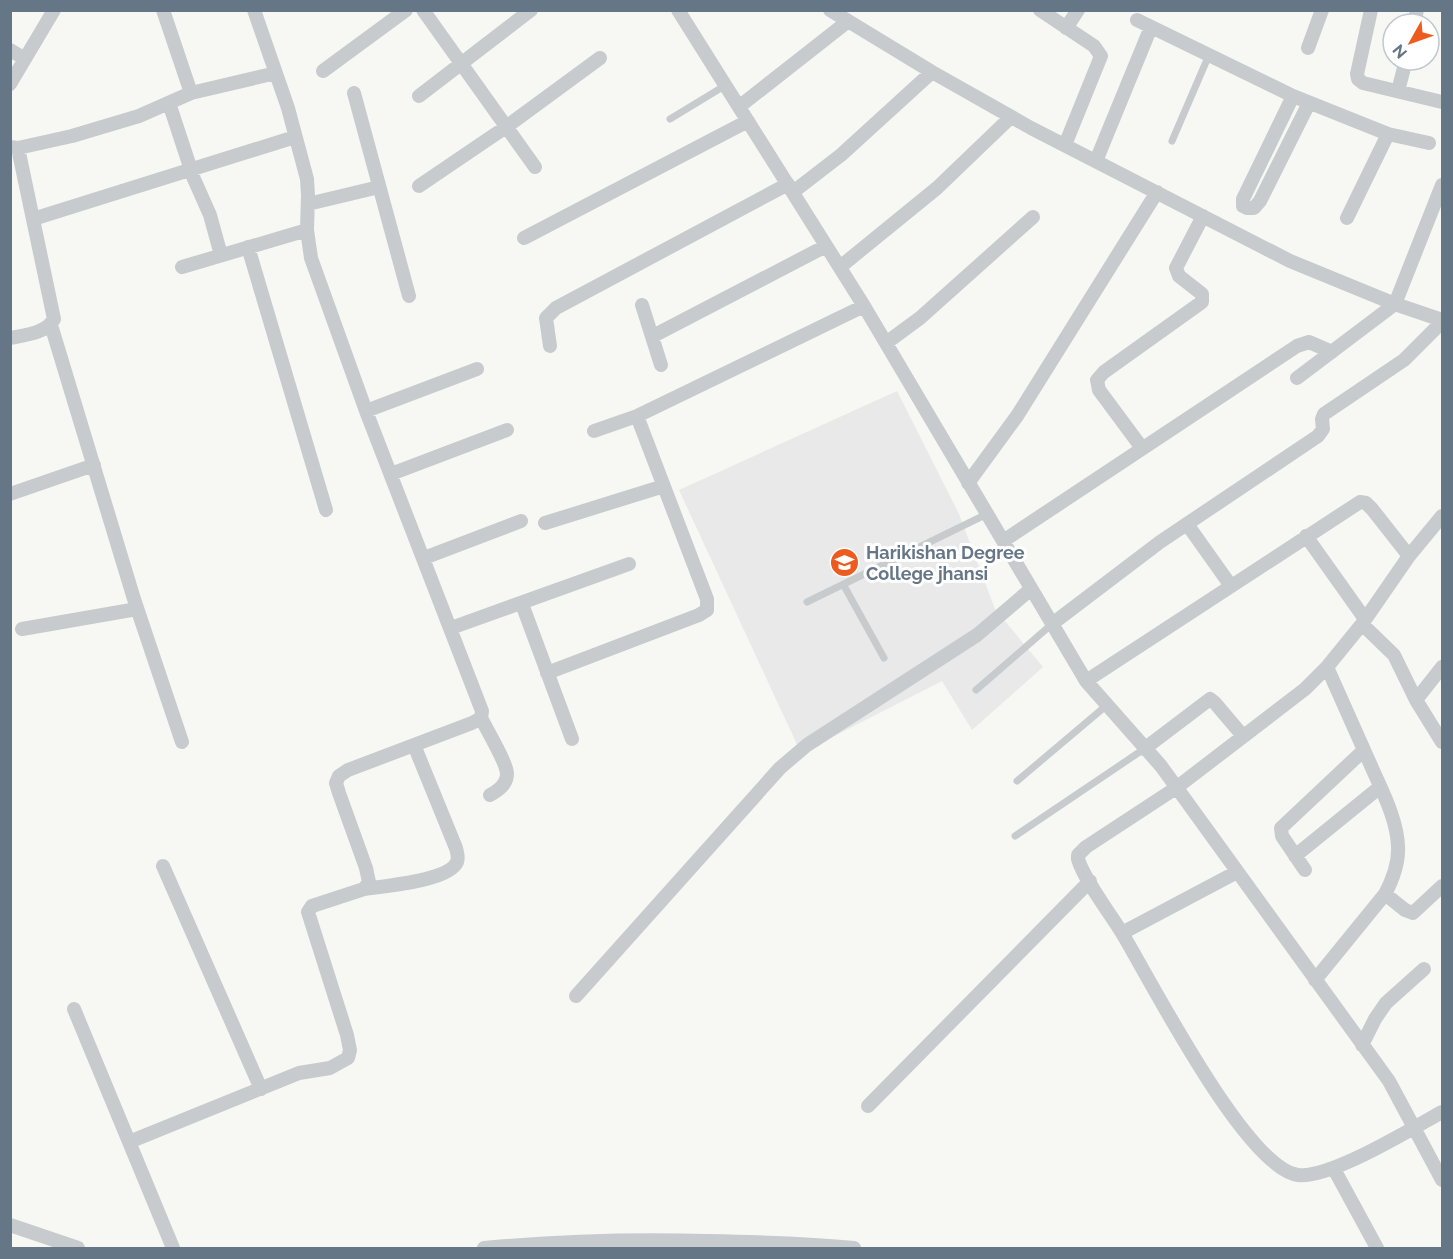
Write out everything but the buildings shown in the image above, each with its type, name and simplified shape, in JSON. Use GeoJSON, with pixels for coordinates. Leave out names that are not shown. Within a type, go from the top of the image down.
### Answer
{"type":"FeatureCollection","features":[{"type":"Feature","properties":{"kind":"street"},"geometry":{"type":"LineString","coordinates":[[163,10],[191,93]]}},
{"type":"Feature","properties":{"kind":"street"},"geometry":{"type":"LineString","coordinates":[[254,10],[276,73],[307,178],[307,230],[311,258],[366,411],[482,711],[481,718],[507,775],[499,789],[489,795]]}},
{"type":"Feature","properties":{"kind":"street"},"geometry":{"type":"LineString","coordinates":[[323,71],[406,10]]}},
{"type":"Feature","properties":{"kind":"street"},"geometry":{"type":"LineString","coordinates":[[423,10],[535,167]]}},
{"type":"Feature","properties":{"kind":"street"},"geometry":{"type":"LineString","coordinates":[[419,96],[531,10]]}},
{"type":"Feature","properties":{"kind":"street"},"geometry":{"type":"LineString","coordinates":[[678,10],[864,306],[1086,681],[1161,766],[1389,1081],[1443,1180]]}},
{"type":"Feature","properties":{"kind":"street"},"geometry":{"type":"LineString","coordinates":[[830,10],[1011,117],[1290,261],[1443,321],[1404,360],[1324,414],[1323,429],[1318,436],[1120,571],[1052,624]]}},
{"type":"Feature","properties":{"kind":"street"},"geometry":{"type":"LineString","coordinates":[[1040,10],[1094,46],[1101,56],[1065,145]]}},
{"type":"Feature","properties":{"kind":"street"},"geometry":{"type":"LineString","coordinates":[[1066,28],[1078,10]]}},
{"type":"Feature","properties":{"kind":"street"},"geometry":{"type":"LineString","coordinates":[[1308,48],[1322,10]]}},
{"type":"Feature","properties":{"kind":"street"},"geometry":{"type":"LineString","coordinates":[[1371,10],[1357,77],[1363,83],[1442,101]]}},
{"type":"Feature","properties":{"kind":"street"},"geometry":{"type":"LineString","coordinates":[[10,84],[47,13]]}},
{"type":"Feature","properties":{"kind":"street"},"geometry":{"type":"LineString","coordinates":[[1137,20],[1309,103],[1388,134],[1429,143]]}},
{"type":"Feature","properties":{"kind":"street"},"geometry":{"type":"LineString","coordinates":[[740,106],[847,22]]}},
{"type":"Feature","properties":{"kind":"street"},"geometry":{"type":"LineString","coordinates":[[1095,161],[1151,27]]}},
{"type":"Feature","properties":{"kind":"street"},"geometry":{"type":"LineString","coordinates":[[10,50],[25,58]]}},
{"type":"Feature","properties":{"kind":"street"},"geometry":{"type":"LineString","coordinates":[[419,186],[506,127],[600,58]]}},
{"type":"Feature","properties":{"kind":"street"},"geometry":{"type":"LineString","coordinates":[[550,346],[546,318],[556,308],[790,188],[841,155],[932,72]]}},
{"type":"Feature","properties":{"kind":"street"},"geometry":{"type":"LineString","coordinates":[[1398,91],[1403,72]]}},
{"type":"Feature","properties":{"kind":"street"},"geometry":{"type":"LineString","coordinates":[[10,338],[44,329],[51,325],[54,319],[33,219],[14,148],[72,136],[139,116],[191,93],[276,73]]}},
{"type":"Feature","properties":{"kind":"street"},"geometry":{"type":"LineString","coordinates":[[354,93],[409,296]]}},
{"type":"Feature","properties":{"kind":"street"},"geometry":{"type":"LineString","coordinates":[[1293,96],[1243,199],[1243,206],[1247,208],[1254,208],[1260,201],[1309,103]]}},
{"type":"Feature","properties":{"kind":"street"},"geometry":{"type":"LineString","coordinates":[[169,103],[191,171],[210,215],[220,255]]}},
{"type":"Feature","properties":{"kind":"street"},"geometry":{"type":"LineString","coordinates":[[840,267],[937,188],[1011,117]]}},
{"type":"Feature","properties":{"kind":"street"},"geometry":{"type":"LineString","coordinates":[[524,238],[748,121]]}},
{"type":"Feature","properties":{"kind":"street"},"geometry":{"type":"LineString","coordinates":[[1347,219],[1388,134]]}},
{"type":"Feature","properties":{"kind":"street"},"geometry":{"type":"LineString","coordinates":[[33,219],[295,137]]}},
{"type":"Feature","properties":{"kind":"street"},"geometry":{"type":"LineString","coordinates":[[1297,378],[1395,304],[1443,185]]}},
{"type":"Feature","properties":{"kind":"street"},"geometry":{"type":"LineString","coordinates":[[308,204],[379,187]]}},
{"type":"Feature","properties":{"kind":"street"},"geometry":{"type":"LineString","coordinates":[[968,483],[1017,416],[1157,192]]}},
{"type":"Feature","properties":{"kind":"street"},"geometry":{"type":"LineString","coordinates":[[1142,448],[1099,390],[1097,380],[1104,372],[1202,302],[1202,294],[1179,276],[1176,268],[1203,216]]}},
{"type":"Feature","properties":{"kind":"street"},"geometry":{"type":"LineString","coordinates":[[886,343],[920,318],[1033,217]]}},
{"type":"Feature","properties":{"kind":"street"},"geometry":{"type":"LineString","coordinates":[[182,267],[307,230]]}},
{"type":"Feature","properties":{"kind":"street"},"geometry":{"type":"LineString","coordinates":[[653,336],[826,246]]}},
{"type":"Feature","properties":{"kind":"street"},"geometry":{"type":"LineString","coordinates":[[248,247],[326,510]]}},
{"type":"Feature","properties":{"kind":"street"},"geometry":{"type":"LineString","coordinates":[[642,305],[661,365]]}},
{"type":"Feature","properties":{"kind":"street"},"geometry":{"type":"LineString","coordinates":[[594,431],[637,416],[864,306]]}},
{"type":"Feature","properties":{"kind":"street"},"geometry":{"type":"LineString","coordinates":[[51,325],[137,609],[182,742]]}},
{"type":"Feature","properties":{"kind":"street"},"geometry":{"type":"LineString","coordinates":[[1003,541],[1296,346],[1309,342],[1332,352]]}},
{"type":"Feature","properties":{"kind":"street"},"geometry":{"type":"LineString","coordinates":[[366,411],[477,369]]}},
{"type":"Feature","properties":{"kind":"street"},"geometry":{"type":"LineString","coordinates":[[547,673],[707,610],[707,599],[637,416]]}},
{"type":"Feature","properties":{"kind":"street"},"geometry":{"type":"LineString","coordinates":[[391,474],[507,430]]}},
{"type":"Feature","properties":{"kind":"street"},"geometry":{"type":"LineString","coordinates":[[10,494],[94,465]]}},
{"type":"Feature","properties":{"kind":"street"},"geometry":{"type":"LineString","coordinates":[[545,523],[663,486]]}},
{"type":"Feature","properties":{"kind":"street"},"geometry":{"type":"LineString","coordinates":[[1086,681],[1360,502],[1366,503],[1372,509],[1409,556]]}},
{"type":"Feature","properties":{"kind":"street"},"geometry":{"type":"LineString","coordinates":[[1443,516],[1409,556],[1364,621],[1327,667],[1305,689],[1176,788],[1082,851],[1078,859],[1209,1082],[1258,1148],[1272,1162],[1285,1171],[1297,1175],[1312,1175],[1334,1169],[1443,1112]]}},
{"type":"Feature","properties":{"kind":"street"},"geometry":{"type":"LineString","coordinates":[[424,558],[521,521]]}},
{"type":"Feature","properties":{"kind":"street"},"geometry":{"type":"LineString","coordinates":[[1187,524],[1231,586]]}},
{"type":"Feature","properties":{"kind":"street"},"geometry":{"type":"LineString","coordinates":[[1306,536],[1364,621],[1394,655],[1416,699],[1443,742]]}},
{"type":"Feature","properties":{"kind":"street"},"geometry":{"type":"LineString","coordinates":[[451,628],[629,564]]}},
{"type":"Feature","properties":{"kind":"street"},"geometry":{"type":"LineString","coordinates":[[576,996],[780,768],[807,744],[977,635],[1031,589]]}},
{"type":"Feature","properties":{"kind":"street"},"geometry":{"type":"LineString","coordinates":[[522,604],[572,740]]}},
{"type":"Feature","properties":{"kind":"street"},"geometry":{"type":"LineString","coordinates":[[22,629],[137,609]]}},
{"type":"Feature","properties":{"kind":"street"},"geometry":{"type":"LineString","coordinates":[[1315,980],[1385,894],[1396,865],[1398,845],[1395,824],[1327,667]]}},
{"type":"Feature","properties":{"kind":"street"},"geometry":{"type":"LineString","coordinates":[[1416,699],[1443,667]]}},
{"type":"Feature","properties":{"kind":"street"},"geometry":{"type":"LineString","coordinates":[[1144,749],[1210,699],[1243,736]]}},
{"type":"Feature","properties":{"kind":"street"},"geometry":{"type":"LineString","coordinates":[[364,890],[369,882],[366,868],[336,783],[339,776],[348,770],[481,718]]}},
{"type":"Feature","properties":{"kind":"street"},"geometry":{"type":"LineString","coordinates":[[129,1142],[299,1073],[330,1068],[341,1064],[348,1058],[350,1050],[347,1035],[308,912],[312,906],[364,890],[438,877],[457,863],[456,848],[414,745]]}},
{"type":"Feature","properties":{"kind":"street"},"geometry":{"type":"LineString","coordinates":[[1305,870],[1282,836],[1281,828],[1364,750]]}},
{"type":"Feature","properties":{"kind":"street"},"geometry":{"type":"LineString","coordinates":[[1295,856],[1380,787]]}},
{"type":"Feature","properties":{"kind":"street"},"geometry":{"type":"LineString","coordinates":[[163,866],[261,1089]]}},
{"type":"Feature","properties":{"kind":"street"},"geometry":{"type":"LineString","coordinates":[[1122,933],[1237,872]]}},
{"type":"Feature","properties":{"kind":"street"},"geometry":{"type":"LineString","coordinates":[[868,1106],[1090,881]]}},
{"type":"Feature","properties":{"kind":"street"},"geometry":{"type":"LineString","coordinates":[[1385,894],[1405,910],[1413,913],[1443,886]]}},
{"type":"Feature","properties":{"kind":"street"},"geometry":{"type":"LineString","coordinates":[[1362,1045],[1386,1003],[1424,969]]}},
{"type":"Feature","properties":{"kind":"street"},"geometry":{"type":"LineString","coordinates":[[74,1009],[173,1248]]}},
{"type":"Feature","properties":{"kind":"street"},"geometry":{"type":"LineString","coordinates":[[1334,1169],[1377,1248]]}},
{"type":"Feature","properties":{"kind":"street"},"geometry":{"type":"LineString","coordinates":[[10,1225],[78,1248]]}},
{"type":"Feature","properties":{"kind":"street"},"geometry":{"type":"LineString","coordinates":[[484,1248],[558,1242],[665,1239],[787,1242],[854,1248]]}},
{"type":"Feature","properties":{"kind":"lane"},"geometry":{"type":"LineString","coordinates":[[1172,141],[1209,55]]}},
{"type":"Feature","properties":{"kind":"lane"},"geometry":{"type":"LineString","coordinates":[[670,119],[726,86]]}},
{"type":"Feature","properties":{"kind":"lane"},"geometry":{"type":"LineString","coordinates":[[807,602],[987,514]]}},
{"type":"Feature","properties":{"kind":"lane"},"geometry":{"type":"LineString","coordinates":[[843,584],[884,658]]}},
{"type":"Feature","properties":{"kind":"lane"},"geometry":{"type":"LineString","coordinates":[[976,690],[1052,624]]}},
{"type":"Feature","properties":{"kind":"lane"},"geometry":{"type":"LineString","coordinates":[[1017,780],[1107,705]]}},
{"type":"Feature","properties":{"kind":"lane"},"geometry":{"type":"LineString","coordinates":[[1015,836],[1144,749]]}},
{"type":"Feature","properties":{"kind":"shaded area","name":"Harikishan Degree College jhansi"},"geometry":{"type":"Polygon","coordinates":[[[897,391],[959,514],[995,609],[1043,667],[972,730],[942,681],[801,753],[679,490],[897,391]]]}},
{"type":"Feature","properties":{"kind":"place","name":"Harikishan Degree College jhansi"},"geometry":{"type":"Point","coordinates":[845,562]}}]}
